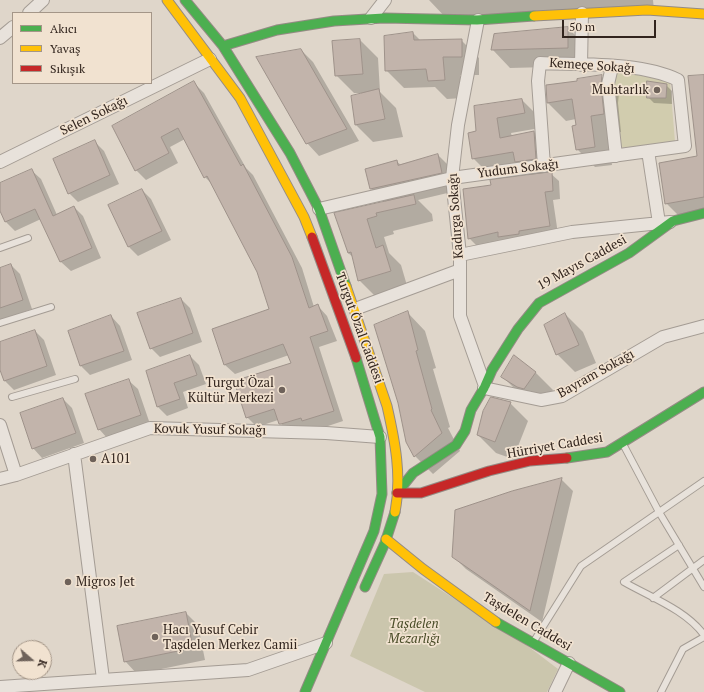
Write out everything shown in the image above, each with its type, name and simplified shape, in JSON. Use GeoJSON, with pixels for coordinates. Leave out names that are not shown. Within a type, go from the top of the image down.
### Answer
{"type":"FeatureCollection","features":[{"type":"Feature","properties":{"kind":"street"},"geometry":{"type":"LineString","coordinates":[[30,12],[44,0]]}},
{"type":"Feature","properties":{"kind":"street","name":"Turgut Özal Caddesi"},"geometry":{"type":"LineString","coordinates":[[166,0],[240,98],[304,217],[361,370],[380,437],[382,494],[374,531],[305,692]]}},
{"type":"Feature","properties":{"kind":"street","name":"Turgut Özal Caddesi"},"geometry":{"type":"LineString","coordinates":[[185,0],[223,46],[290,153],[319,209],[355,309],[390,418],[398,463],[397,493],[394,516],[386,539],[361,596]]}},
{"type":"Feature","properties":{"kind":"street"},"geometry":{"type":"LineString","coordinates":[[371,18],[385,0]]}},
{"type":"Feature","properties":{"kind":"street"},"geometry":{"type":"LineString","coordinates":[[210,59],[223,46],[239,40],[306,25],[371,18],[478,20],[669,5],[704,14]]}},
{"type":"Feature","properties":{"kind":"street"},"geometry":{"type":"LineString","coordinates":[[581,65],[582,13]]}},
{"type":"Feature","properties":{"kind":"street","name":"Kadırga Sokağı"},"geometry":{"type":"LineString","coordinates":[[478,20],[458,125],[452,178],[460,255],[460,316],[485,387]]}},
{"type":"Feature","properties":{"kind":"street"},"geometry":{"type":"LineString","coordinates":[[0,38],[12,28]]}},
{"type":"Feature","properties":{"kind":"street","name":"Selen Sokağı"},"geometry":{"type":"LineString","coordinates":[[0,162],[210,59]]}},
{"type":"Feature","properties":{"kind":"street","name":"Kemeçe Sokağı"},"geometry":{"type":"LineString","coordinates":[[544,166],[538,81],[540,63],[655,71],[678,80],[685,146]]}},
{"type":"Feature","properties":{"kind":"street"},"geometry":{"type":"LineString","coordinates":[[612,67],[608,84],[616,156]]}},
{"type":"Feature","properties":{"kind":"street","name":"Yudum Sokağı"},"geometry":{"type":"LineString","coordinates":[[319,209],[452,178],[685,146]]}},
{"type":"Feature","properties":{"kind":"street"},"geometry":{"type":"LineString","coordinates":[[648,151],[659,223]]}},
{"type":"Feature","properties":{"kind":"street","name":"19 Mayıs Caddesi"},"geometry":{"type":"LineString","coordinates":[[397,493],[416,471],[456,445],[465,431],[471,410],[485,387],[492,370],[518,329],[538,303],[629,253],[673,221],[704,213]]}},
{"type":"Feature","properties":{"kind":"street"},"geometry":{"type":"LineString","coordinates":[[460,255],[572,232],[673,221]]}},
{"type":"Feature","properties":{"kind":"street"},"geometry":{"type":"LineString","coordinates":[[340,315],[460,270]]}},
{"type":"Feature","properties":{"kind":"street","name":"Bayram Sokağı"},"geometry":{"type":"LineString","coordinates":[[485,387],[541,400],[562,396],[663,337],[704,326]]}},
{"type":"Feature","properties":{"kind":"street","name":"Hürriyet Caddesi"},"geometry":{"type":"LineString","coordinates":[[382,494],[421,493],[530,461],[576,457],[607,452],[704,392]]}},
{"type":"Feature","properties":{"kind":"street"},"geometry":{"type":"LineString","coordinates":[[0,425],[16,476]]}},
{"type":"Feature","properties":{"kind":"street","name":"Kovuk Yusuf Sokağı"},"geometry":{"type":"LineString","coordinates":[[0,479],[16,476],[150,428],[318,433],[380,437]]}},
{"type":"Feature","properties":{"kind":"street"},"geometry":{"type":"LineString","coordinates":[[74,454],[103,679]]}},
{"type":"Feature","properties":{"kind":"street","name":"Taşdelen Caddesi"},"geometry":{"type":"LineString","coordinates":[[374,531],[495,620],[620,692]]}},
{"type":"Feature","properties":{"kind":"street"},"geometry":{"type":"LineString","coordinates":[[0,687],[15,689],[103,679],[248,670],[326,643]]}},
{"type":"Feature","properties":{"kind":"street"},"geometry":{"type":"LineString","coordinates":[[555,692],[569,662]]}},
{"type":"Feature","properties":{"kind":"lane"},"geometry":{"type":"LineString","coordinates":[[0,248],[28,238]]}},
{"type":"Feature","properties":{"kind":"lane"},"geometry":{"type":"LineString","coordinates":[[0,322],[51,307]]}},
{"type":"Feature","properties":{"kind":"lane"},"geometry":{"type":"LineString","coordinates":[[12,397],[75,379]]}},
{"type":"Feature","properties":{"kind":"lane"},"geometry":{"type":"LineString","coordinates":[[622,443],[659,512],[704,587]]}},
{"type":"Feature","properties":{"kind":"lane"},"geometry":{"type":"LineString","coordinates":[[534,642],[581,566],[704,481]]}},
{"type":"Feature","properties":{"kind":"lane"},"geometry":{"type":"LineString","coordinates":[[661,692],[683,649],[704,636],[689,620],[624,582],[679,545]]}},
{"type":"Feature","properties":{"kind":"lane"},"geometry":{"type":"LineString","coordinates":[[652,598],[704,560]]}},
{"type":"Feature","properties":{"kind":"shaded area"},"geometry":{"type":"Polygon","coordinates":[[[616,71],[670,81],[675,142],[620,148],[612,89],[616,71]]]}},
{"type":"Feature","properties":{"kind":"green space","name":"Taşdelen Mezarlığı"},"geometry":{"type":"Polygon","coordinates":[[[413,572],[529,647],[558,669],[547,692],[425,692],[350,656],[384,574],[413,572]]]}},
{"type":"Feature","properties":{"kind":"building"},"geometry":{"type":"Polygon","coordinates":[[[568,27],[568,48],[491,50],[494,34],[568,27]]]}},
{"type":"Feature","properties":{"kind":"building"},"geometry":{"type":"Polygon","coordinates":[[[413,32],[414,40],[462,39],[462,57],[443,57],[445,80],[428,81],[426,69],[385,71],[384,36],[413,32]]]}},
{"type":"Feature","properties":{"kind":"building"},"geometry":{"type":"Polygon","coordinates":[[[360,39],[363,74],[335,76],[332,41],[360,39]]]}},
{"type":"Feature","properties":{"kind":"building"},"geometry":{"type":"Polygon","coordinates":[[[301,49],[347,129],[306,144],[256,57],[301,49]]]}},
{"type":"Feature","properties":{"kind":"building"},"geometry":{"type":"Polygon","coordinates":[[[602,75],[601,85],[604,114],[591,116],[595,147],[576,150],[572,126],[576,125],[572,99],[547,103],[546,85],[577,81],[577,79],[602,75]]]}},
{"type":"Feature","properties":{"kind":"building"},"geometry":{"type":"Polygon","coordinates":[[[704,75],[704,197],[665,204],[659,163],[697,156],[688,76],[704,75]]]}},
{"type":"Feature","properties":{"kind":"building"},"geometry":{"type":"Polygon","coordinates":[[[194,81],[241,166],[243,164],[292,257],[309,308],[318,304],[328,331],[310,337],[334,411],[302,421],[301,418],[281,424],[279,424],[274,409],[246,418],[234,381],[291,363],[283,344],[224,365],[212,329],[269,309],[257,272],[207,176],[204,178],[178,128],[161,137],[169,153],[135,171],[112,126],[194,81]]]}},
{"type":"Feature","properties":{"kind":"building","name":"Muhtarlık"},"geometry":{"type":"Polygon","coordinates":[[[647,81],[667,84],[666,98],[647,98],[647,81]]]}},
{"type":"Feature","properties":{"kind":"building"},"geometry":{"type":"Polygon","coordinates":[[[379,89],[385,119],[355,125],[351,96],[379,89]]]}},
{"type":"Feature","properties":{"kind":"building"},"geometry":{"type":"Polygon","coordinates":[[[522,99],[525,113],[497,118],[500,138],[534,131],[536,159],[515,162],[513,152],[472,159],[468,133],[476,131],[474,106],[522,99]]]}},
{"type":"Feature","properties":{"kind":"building"},"geometry":{"type":"Polygon","coordinates":[[[95,140],[110,175],[68,194],[53,159],[95,140]]]}},
{"type":"Feature","properties":{"kind":"building"},"geometry":{"type":"Polygon","coordinates":[[[438,154],[442,173],[370,189],[365,169],[397,160],[398,165],[438,154]]]}},
{"type":"Feature","properties":{"kind":"building"},"geometry":{"type":"Polygon","coordinates":[[[32,169],[53,216],[74,206],[92,248],[60,262],[35,209],[5,222],[0,211],[0,183],[32,169]]]}},
{"type":"Feature","properties":{"kind":"building"},"geometry":{"type":"Polygon","coordinates":[[[552,172],[553,191],[545,192],[550,226],[519,231],[519,234],[498,237],[498,232],[468,239],[463,189],[491,185],[490,180],[552,172]]]}},
{"type":"Feature","properties":{"kind":"building"},"geometry":{"type":"Polygon","coordinates":[[[142,189],[162,231],[128,247],[108,205],[142,189]]]}},
{"type":"Feature","properties":{"kind":"building"},"geometry":{"type":"Polygon","coordinates":[[[414,195],[416,204],[376,213],[377,216],[367,219],[376,248],[383,245],[391,271],[358,281],[351,252],[348,253],[334,213],[414,195]]]}},
{"type":"Feature","properties":{"kind":"building"},"geometry":{"type":"Polygon","coordinates":[[[11,264],[23,300],[0,308],[0,268],[11,264]]]}},
{"type":"Feature","properties":{"kind":"building"},"geometry":{"type":"Polygon","coordinates":[[[181,298],[193,333],[150,349],[137,313],[181,298]]]}},
{"type":"Feature","properties":{"kind":"building"},"geometry":{"type":"Polygon","coordinates":[[[408,311],[418,350],[416,351],[432,409],[431,410],[442,433],[414,457],[406,442],[398,403],[374,325],[408,311]]]}},
{"type":"Feature","properties":{"kind":"building"},"geometry":{"type":"Polygon","coordinates":[[[565,313],[579,345],[556,355],[544,325],[565,313]]]}},
{"type":"Feature","properties":{"kind":"building"},"geometry":{"type":"Polygon","coordinates":[[[111,315],[124,351],[80,366],[68,331],[111,315]]]}},
{"type":"Feature","properties":{"kind":"building"},"geometry":{"type":"Polygon","coordinates":[[[35,330],[47,366],[4,381],[0,370],[0,342],[35,330]]]}},
{"type":"Feature","properties":{"kind":"building"},"geometry":{"type":"Polygon","coordinates":[[[190,355],[197,375],[174,383],[180,399],[157,407],[146,371],[190,355]]]}},
{"type":"Feature","properties":{"kind":"building"},"geometry":{"type":"Polygon","coordinates":[[[514,355],[536,372],[524,389],[517,387],[501,377],[514,355]]]}},
{"type":"Feature","properties":{"kind":"building"},"geometry":{"type":"Polygon","coordinates":[[[129,379],[141,415],[98,430],[85,394],[129,379]]]}},
{"type":"Feature","properties":{"kind":"building"},"geometry":{"type":"Polygon","coordinates":[[[491,397],[511,402],[495,442],[477,435],[483,411],[491,397]]]}},
{"type":"Feature","properties":{"kind":"building"},"geometry":{"type":"Polygon","coordinates":[[[63,398],[76,433],[32,449],[20,413],[63,398]]]}},
{"type":"Feature","properties":{"kind":"building"},"geometry":{"type":"Polygon","coordinates":[[[562,478],[530,611],[452,557],[455,510],[512,491],[562,478]]]}},
{"type":"Feature","properties":{"kind":"building","name":"Hacı Yusuf Cebir Taşdelen Merkez Camii"},"geometry":{"type":"Polygon","coordinates":[[[186,612],[193,648],[124,662],[117,626],[186,612]]]}},
{"type":"Feature","properties":{"kind":"traffic: fast"},"geometry":{"type":"LineString","coordinates":[[185,0],[223,46],[290,153],[319,209],[346,286]]}},
{"type":"Feature","properties":{"kind":"traffic: fast"},"geometry":{"type":"LineString","coordinates":[[223,46],[277,30],[334,21],[384,18],[477,20],[534,16]]}},
{"type":"Feature","properties":{"kind":"traffic: fast"},"geometry":{"type":"LineString","coordinates":[[485,386],[492,370],[518,329],[539,303],[629,253],[673,221],[704,213]]}},
{"type":"Feature","properties":{"kind":"traffic: fast"},"geometry":{"type":"LineString","coordinates":[[305,692],[374,531],[382,494],[380,437],[356,358]]}},
{"type":"Feature","properties":{"kind":"traffic: fast"},"geometry":{"type":"LineString","coordinates":[[397,493],[413,473],[456,445],[465,431],[471,410],[484,388]]}},
{"type":"Feature","properties":{"kind":"traffic: fast"},"geometry":{"type":"LineString","coordinates":[[567,458],[607,452],[704,392]]}},
{"type":"Feature","properties":{"kind":"traffic: fast"},"geometry":{"type":"LineString","coordinates":[[365,587],[385,543],[395,512]]}},
{"type":"Feature","properties":{"kind":"traffic: fast"},"geometry":{"type":"LineString","coordinates":[[496,622],[620,692]]}},
{"type":"Feature","properties":{"kind":"traffic: slow"},"geometry":{"type":"LineString","coordinates":[[167,0],[240,98],[304,217],[312,237]]}},
{"type":"Feature","properties":{"kind":"traffic: slow"},"geometry":{"type":"LineString","coordinates":[[534,16],[647,10],[704,14]]}},
{"type":"Feature","properties":{"kind":"traffic: slow"},"geometry":{"type":"LineString","coordinates":[[346,286],[387,406],[390,419],[398,472],[395,512]]}},
{"type":"Feature","properties":{"kind":"traffic: slow"},"geometry":{"type":"LineString","coordinates":[[386,539],[423,569],[496,622]]}},
{"type":"Feature","properties":{"kind":"traffic: jam"},"geometry":{"type":"LineString","coordinates":[[312,237],[356,358]]}},
{"type":"Feature","properties":{"kind":"traffic: jam"},"geometry":{"type":"LineString","coordinates":[[397,493],[421,493],[489,471],[530,461],[567,458]]}},
{"type":"Feature","properties":{"kind":"place","name":"Muhtarlık"},"geometry":{"type":"Point","coordinates":[657,90]}},
{"type":"Feature","properties":{"kind":"place","name":"Turgut Özal Kültür Merkezi"},"geometry":{"type":"Point","coordinates":[282,390]}},
{"type":"Feature","properties":{"kind":"place","name":"A101"},"geometry":{"type":"Point","coordinates":[93,459]}},
{"type":"Feature","properties":{"kind":"place","name":"Migros Jet"},"geometry":{"type":"Point","coordinates":[68,582]}},
{"type":"Feature","properties":{"kind":"place","name":"Hacı Yusuf Cebir Taşdelen Merkez Camii"},"geometry":{"type":"Point","coordinates":[155,637]}}]}
